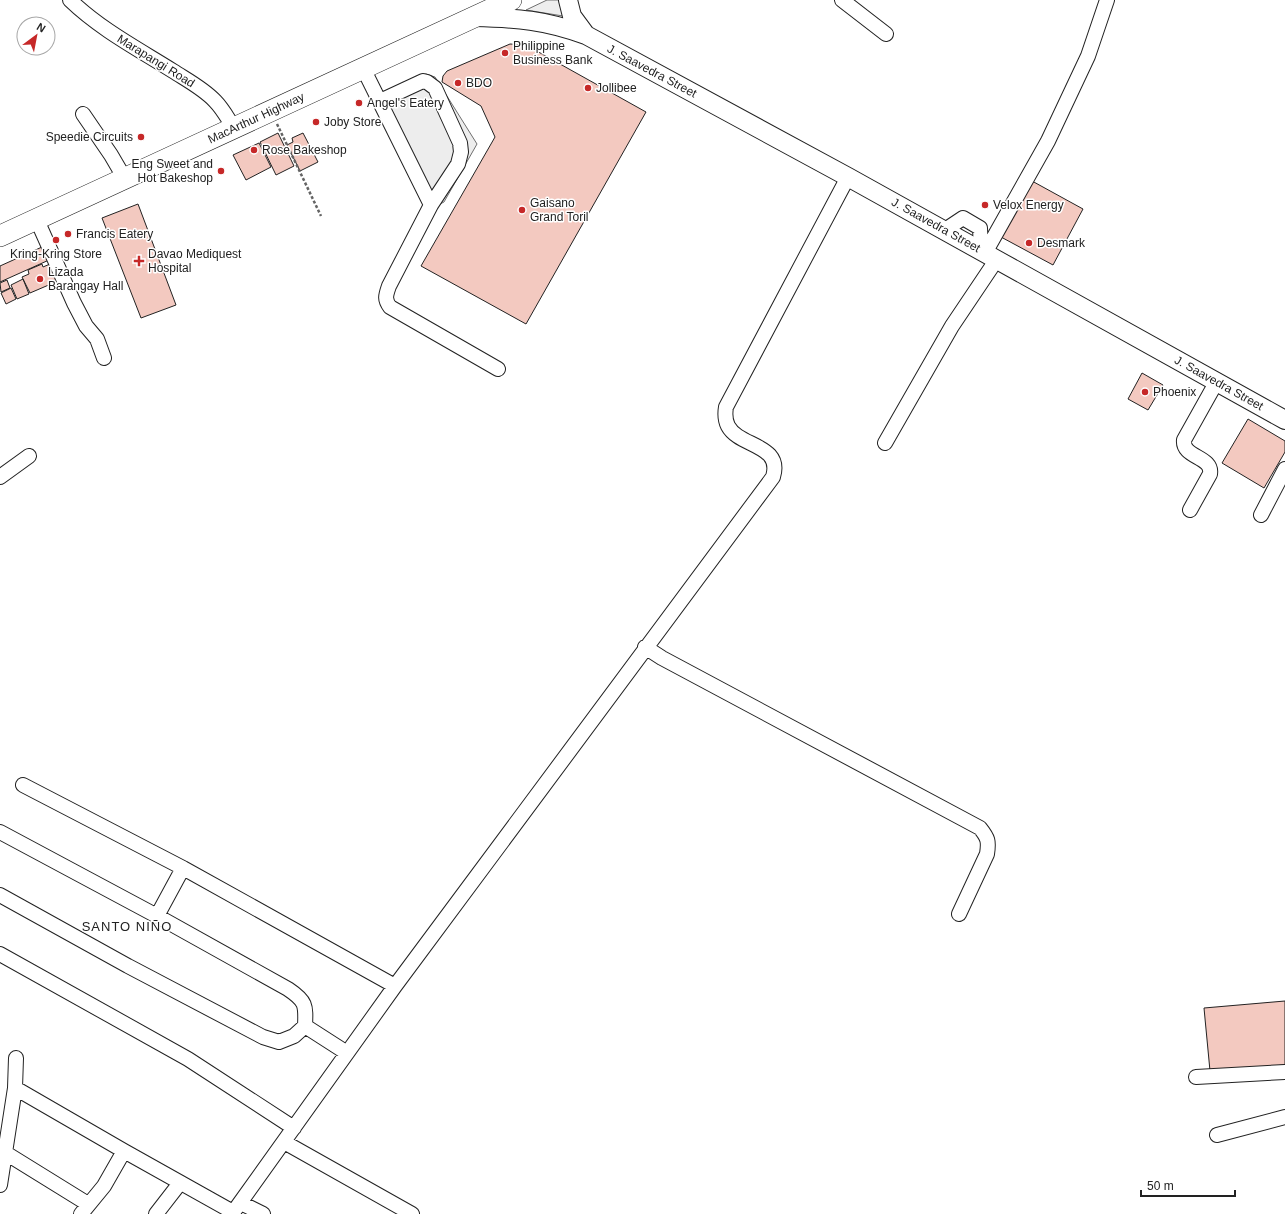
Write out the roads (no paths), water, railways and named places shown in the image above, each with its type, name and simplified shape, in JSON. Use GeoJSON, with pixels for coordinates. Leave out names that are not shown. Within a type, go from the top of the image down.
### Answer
{"type":"FeatureCollection","features":[{"type":"Feature","properties":{"kind":"highway","name":"MacArthur Highway"},"geometry":{"type":"LineString","coordinates":[[0,236],[125,180],[511,0]]}},
{"type":"Feature","properties":{"kind":"main road","name":"J. Saavedra Street"},"geometry":{"type":"LineString","coordinates":[[568,0],[572,16],[586,35]]}},
{"type":"Feature","properties":{"kind":"main road","name":"J. Saavedra Street"},"geometry":{"type":"LineString","coordinates":[[474,17],[531,20],[556,25],[586,35],[945,230],[1285,420]]}},
{"type":"Feature","properties":{"kind":"street","name":"Marapangi Road"},"geometry":{"type":"LineString","coordinates":[[70,0],[88,16],[108,30],[187,80],[214,100],[224,110],[234,128]]}},
{"type":"Feature","properties":{"kind":"street"},"geometry":{"type":"LineString","coordinates":[[842,0],[886,34]]}},
{"type":"Feature","properties":{"kind":"street"},"geometry":{"type":"LineString","coordinates":[[885,443],[952,326],[988,254],[1048,141],[1088,56],[1107,0]]}},
{"type":"Feature","properties":{"kind":"street"},"geometry":{"type":"LineString","coordinates":[[363,68],[431,205]]}},
{"type":"Feature","properties":{"kind":"street"},"geometry":{"type":"LineString","coordinates":[[380,101],[423,81],[432,84],[460,143],[461,152],[458,164],[431,205],[389,286],[385,295],[386,301],[390,307],[498,369]]}},
{"type":"Feature","properties":{"kind":"street"},"geometry":{"type":"LineString","coordinates":[[83,114],[111,155],[125,180]]}},
{"type":"Feature","properties":{"kind":"street"},"geometry":{"type":"LineString","coordinates":[[235,1210],[395,986],[773,476],[775,469],[774,461],[769,454],[736,434],[728,426],[725,416],[726,407],[848,177]]}},
{"type":"Feature","properties":{"kind":"street"},"geometry":{"type":"LineString","coordinates":[[37,220],[74,303],[86,326],[97,340],[104,358]]}},
{"type":"Feature","properties":{"kind":"street"},"geometry":{"type":"LineString","coordinates":[[1190,510],[1210,474],[1211,469],[1209,465],[1185,448],[1184,440],[1216,382]]}},
{"type":"Feature","properties":{"kind":"street"},"geometry":{"type":"LineString","coordinates":[[0,477],[29,456]]}},
{"type":"Feature","properties":{"kind":"street"},"geometry":{"type":"LineString","coordinates":[[1261,515],[1285,469]]}},
{"type":"Feature","properties":{"kind":"street"},"geometry":{"type":"LineString","coordinates":[[645,647],[662,658],[980,828],[987,836],[987,854],[959,914]]}},
{"type":"Feature","properties":{"kind":"street"},"geometry":{"type":"LineString","coordinates":[[23,785],[183,868],[395,986]]}},
{"type":"Feature","properties":{"kind":"street"},"geometry":{"type":"LineString","coordinates":[[0,832],[157,916],[288,989],[300,997],[306,1009],[305,1026],[294,1036],[279,1042],[263,1037],[128,966],[0,895]]}},
{"type":"Feature","properties":{"kind":"street"},"geometry":{"type":"LineString","coordinates":[[157,916],[183,868]]}},
{"type":"Feature","properties":{"kind":"street"},"geometry":{"type":"LineString","coordinates":[[0,954],[188,1059],[294,1128]]}},
{"type":"Feature","properties":{"kind":"street"},"geometry":{"type":"LineString","coordinates":[[305,1026],[347,1053]]}},
{"type":"Feature","properties":{"kind":"street"},"geometry":{"type":"LineString","coordinates":[[0,1185],[15,1088],[16,1058]]}},
{"type":"Feature","properties":{"kind":"street"},"geometry":{"type":"LineString","coordinates":[[1196,1077],[1285,1072]]}},
{"type":"Feature","properties":{"kind":"street"},"geometry":{"type":"LineString","coordinates":[[15,1088],[180,1183],[235,1210],[263,1214]]}},
{"type":"Feature","properties":{"kind":"street"},"geometry":{"type":"LineString","coordinates":[[1218,1135],[1285,1117]]}},
{"type":"Feature","properties":{"kind":"street"},"geometry":{"type":"LineString","coordinates":[[284,1142],[412,1214]]}},
{"type":"Feature","properties":{"kind":"street"},"geometry":{"type":"LineString","coordinates":[[4,1152],[85,1209],[104,1186],[124,1152]]}},
{"type":"Feature","properties":{"kind":"street"},"geometry":{"type":"LineString","coordinates":[[156,1214],[180,1183]]}},
{"type":"Feature","properties":{"kind":"place","name":"Philippine Business Bank"},"geometry":{"type":"Point","coordinates":[505,53]}},
{"type":"Feature","properties":{"kind":"place","name":"BDO"},"geometry":{"type":"Point","coordinates":[458,83]}},
{"type":"Feature","properties":{"kind":"place","name":"Jollibee"},"geometry":{"type":"Point","coordinates":[588,88]}},
{"type":"Feature","properties":{"kind":"place","name":"Angel's Eatery"},"geometry":{"type":"Point","coordinates":[359,103]}},
{"type":"Feature","properties":{"kind":"place","name":"Joby Store"},"geometry":{"type":"Point","coordinates":[316,122]}},
{"type":"Feature","properties":{"kind":"place","name":"Speedie Circuits"},"geometry":{"type":"Point","coordinates":[141,137]}},
{"type":"Feature","properties":{"kind":"place","name":"Rose Bakeshop"},"geometry":{"type":"Point","coordinates":[254,150]}},
{"type":"Feature","properties":{"kind":"place","name":"Eng Sweet and Hot Bakeshop"},"geometry":{"type":"Point","coordinates":[221,171]}},
{"type":"Feature","properties":{"kind":"place","name":"Velox Energy"},"geometry":{"type":"Point","coordinates":[985,205]}},
{"type":"Feature","properties":{"kind":"place","name":"Gaisano Grand Toril"},"geometry":{"type":"Point","coordinates":[522,210]}},
{"type":"Feature","properties":{"kind":"place","name":"Francis Eatery"},"geometry":{"type":"Point","coordinates":[68,234]}},
{"type":"Feature","properties":{"kind":"place","name":"Kring-Kring Store"},"geometry":{"type":"Point","coordinates":[56,240]}},
{"type":"Feature","properties":{"kind":"place","name":"Desmark"},"geometry":{"type":"Point","coordinates":[1029,243]}},
{"type":"Feature","properties":{"kind":"place","name":"Davao Mediquest Hospital"},"geometry":{"type":"Point","coordinates":[139,261]}},
{"type":"Feature","properties":{"kind":"place","name":"Lizada Barangay Hall"},"geometry":{"type":"Point","coordinates":[40,279]}},
{"type":"Feature","properties":{"kind":"place","name":"Phoenix"},"geometry":{"type":"Point","coordinates":[1145,392]}},
{"type":"Feature","properties":{"kind":"district","name":"SANTO NIÑO"},"geometry":{"type":"Point","coordinates":[127,926]}}]}
